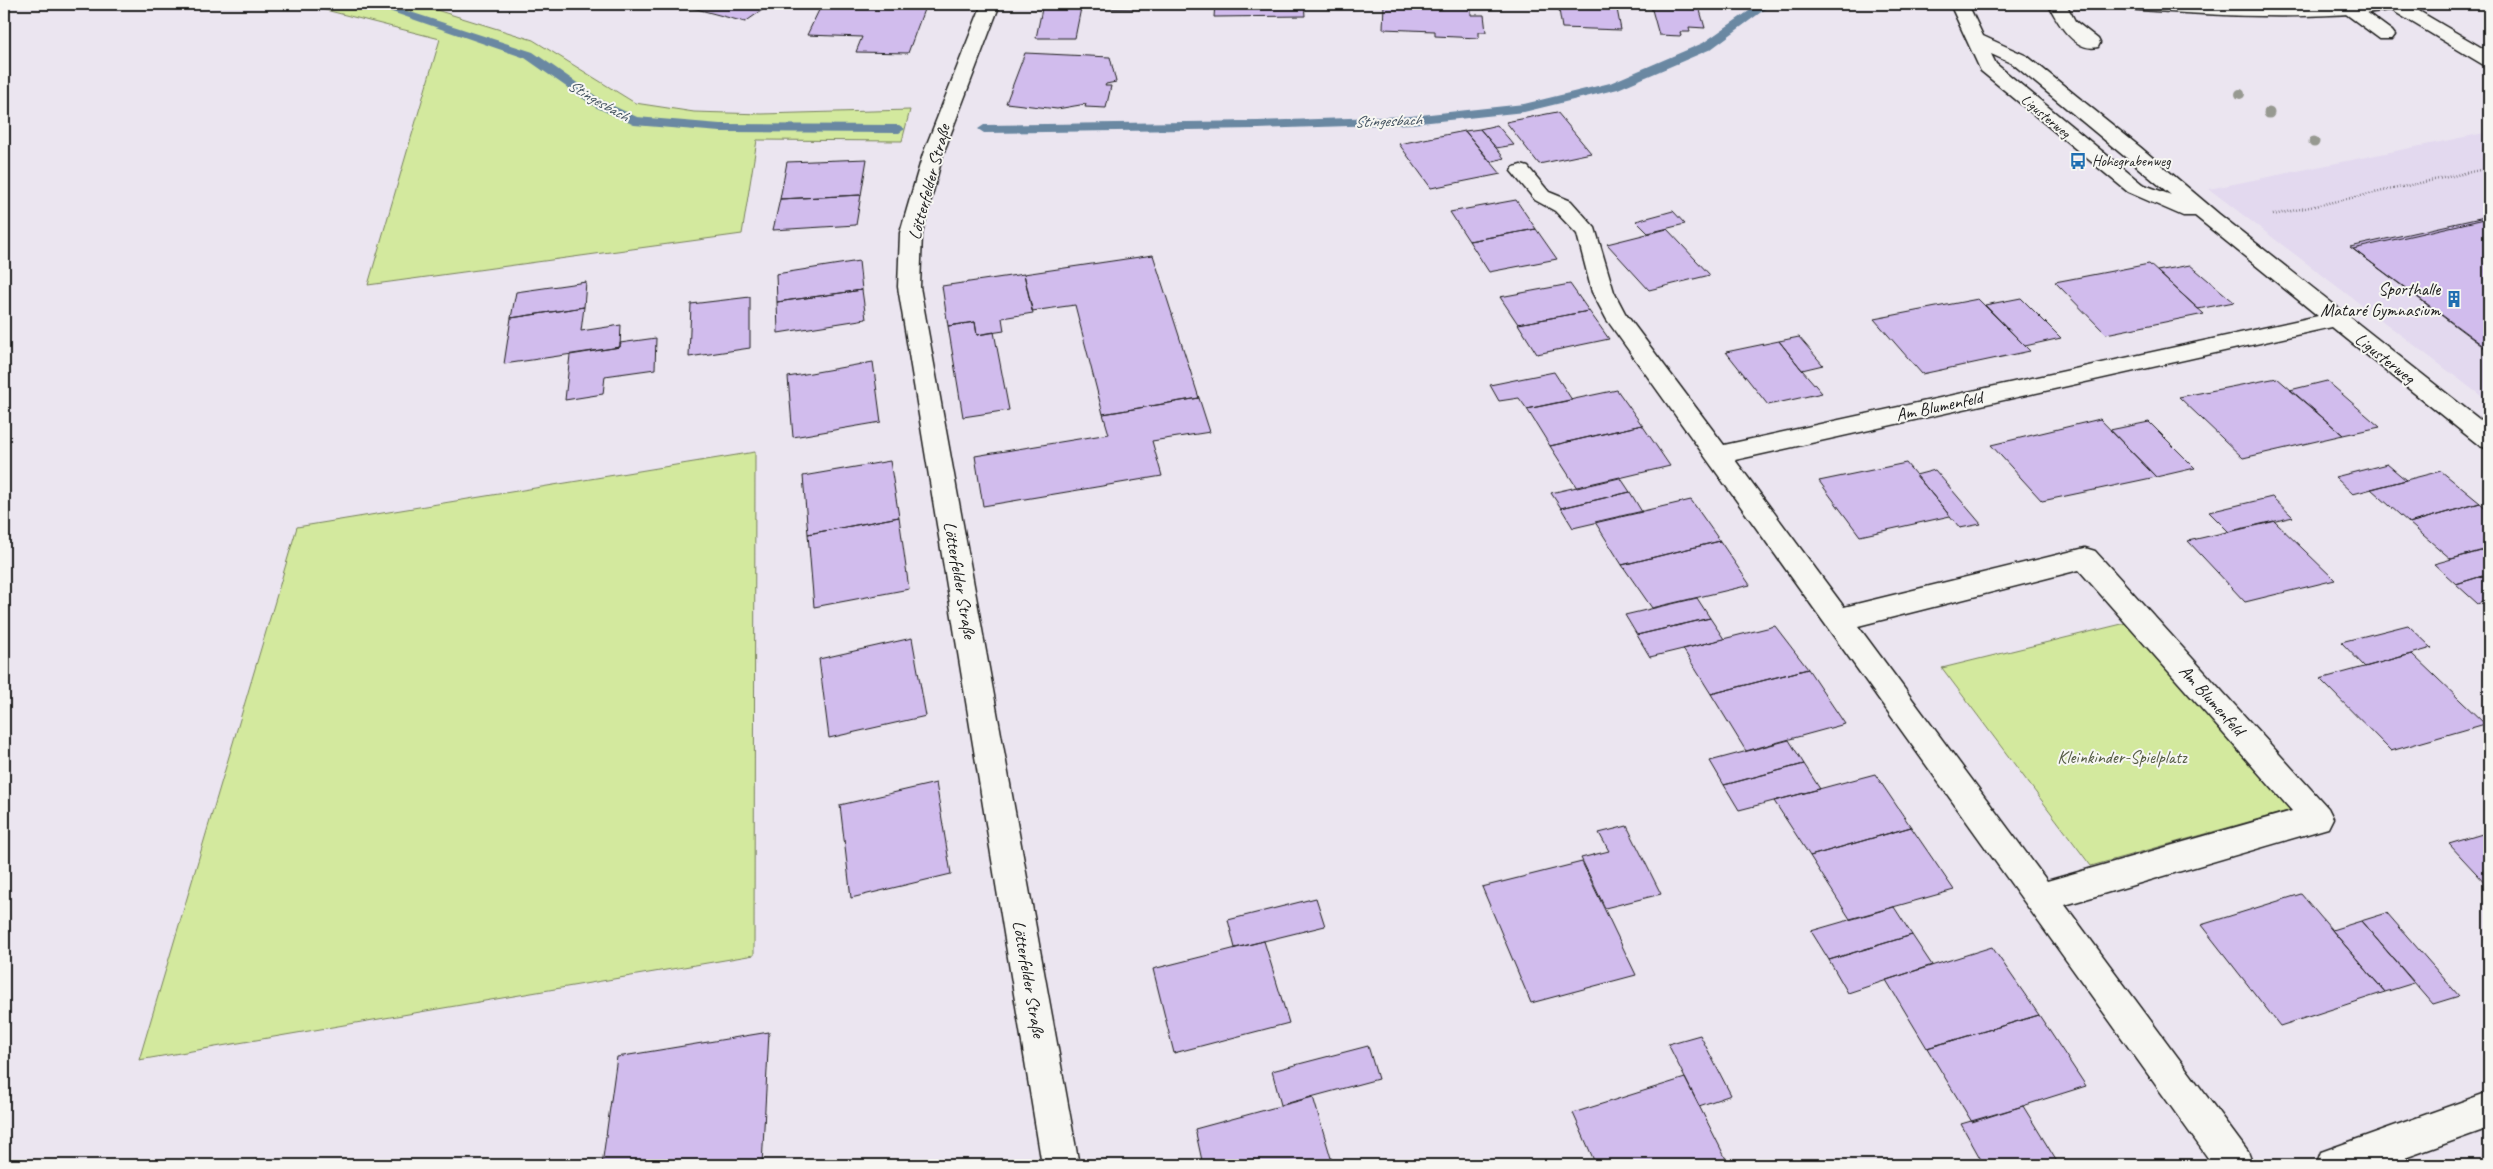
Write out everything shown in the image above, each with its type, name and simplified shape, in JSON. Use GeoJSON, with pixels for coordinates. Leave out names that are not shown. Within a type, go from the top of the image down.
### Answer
{"type":"FeatureCollection","features":[{"type":"Feature","properties":{"kind":"street","name":"Lötterfelder Straße"},"geometry":{"type":"LineString","coordinates":[[991,4],[933,154],[911,233],[909,287],[1061,1165]]}},
{"type":"Feature","properties":{"kind":"street","name":"Ligusterweg"},"geometry":{"type":"LineString","coordinates":[[1959,4],[1988,68],[2135,188],[2211,219]]}},
{"type":"Feature","properties":{"kind":"street"},"geometry":{"type":"LineString","coordinates":[[2057,4],[2067,24],[2091,43]]}},
{"type":"Feature","properties":{"kind":"street"},"geometry":{"type":"LineString","coordinates":[[2127,4],[2240,12],[2352,10],[2398,4],[2489,60]]}},
{"type":"Feature","properties":{"kind":"street"},"geometry":{"type":"LineString","coordinates":[[2352,10],[2386,35]]}},
{"type":"Feature","properties":{"kind":"street","name":"Ligusterweg"},"geometry":{"type":"LineString","coordinates":[[1974,39],[2020,60],[2133,151],[2211,219],[2489,440]]}},
{"type":"Feature","properties":{"kind":"street"},"geometry":{"type":"LineString","coordinates":[[1521,171],[1542,196],[1563,206],[1587,233],[1603,292],[1615,315],[1719,455],[1837,620],[2235,1165]]}},
{"type":"Feature","properties":{"kind":"street","name":"Am Blumenfeld"},"geometry":{"type":"LineString","coordinates":[[1719,455],[2336,319]]}},
{"type":"Feature","properties":{"kind":"street","name":"Am Blumenfeld"},"geometry":{"type":"LineString","coordinates":[[1837,620],[2085,558],[2317,818],[2040,898]]}},
{"type":"Feature","properties":{"kind":"street"},"geometry":{"type":"LineString","coordinates":[[2334,1165],[2489,1110]]}},
{"type":"Feature","properties":{"kind":"path"},"geometry":{"type":"LineString","coordinates":[[2268,216],[2489,168]]}},
{"type":"Feature","properties":{"kind":"shaded area"},"geometry":{"type":"Polygon","coordinates":[[[2489,132],[2489,402],[2209,189],[2489,132]]]}},
{"type":"Feature","properties":{"kind":"green space"},"geometry":{"type":"Polygon","coordinates":[[[302,4],[417,4],[533,40],[635,103],[694,112],[762,114],[910,110],[902,141],[757,140],[742,234],[368,285],[440,39],[302,4]]]}},
{"type":"Feature","properties":{"kind":"green space"},"geometry":{"type":"Polygon","coordinates":[[[755,452],[754,955],[139,1060],[297,527],[755,452]]]}},
{"type":"Feature","properties":{"kind":"green space","name":"Kleinkinder-Spielplatz"},"geometry":{"type":"Polygon","coordinates":[[[2126,623],[2291,810],[2091,866],[1942,668],[2126,623]]]}},
{"type":"Feature","properties":{"kind":"building"},"geometry":{"type":"Polygon","coordinates":[[[699,4],[771,4],[745,22],[693,8],[699,4]]]}},
{"type":"Feature","properties":{"kind":"building"},"geometry":{"type":"Polygon","coordinates":[[[822,4],[926,4],[908,53],[856,52],[862,37],[807,35],[822,4]]]}},
{"type":"Feature","properties":{"kind":"building"},"geometry":{"type":"Polygon","coordinates":[[[1043,4],[1141,4],[1140,9],[1081,8],[1075,38],[1036,38],[1043,4]]]}},
{"type":"Feature","properties":{"kind":"building"},"geometry":{"type":"Polygon","coordinates":[[[1215,4],[1304,4],[1305,16],[1214,17],[1215,4]]]}},
{"type":"Feature","properties":{"kind":"building"},"geometry":{"type":"Polygon","coordinates":[[[1384,4],[1471,4],[1471,15],[1484,15],[1486,32],[1479,32],[1479,38],[1435,36],[1435,31],[1383,29],[1384,4]]]}},
{"type":"Feature","properties":{"kind":"building"},"geometry":{"type":"Polygon","coordinates":[[[1558,4],[1616,4],[1621,30],[1562,28],[1558,4]]]}},
{"type":"Feature","properties":{"kind":"building"},"geometry":{"type":"Polygon","coordinates":[[[1651,6],[1699,7],[1705,28],[1689,27],[1690,32],[1680,32],[1681,36],[1659,35],[1651,6]]]}},
{"type":"Feature","properties":{"kind":"building"},"geometry":{"type":"Polygon","coordinates":[[[1025,53],[1110,57],[1116,82],[1106,84],[1105,86],[1111,86],[1106,108],[1085,107],[1086,104],[1057,109],[1006,103],[1025,53]]]}},
{"type":"Feature","properties":{"kind":"building"},"geometry":{"type":"Polygon","coordinates":[[[1557,112],[1591,153],[1539,164],[1506,122],[1557,112]]]}},
{"type":"Feature","properties":{"kind":"building"},"geometry":{"type":"Polygon","coordinates":[[[1497,125],[1514,145],[1496,148],[1480,129],[1497,125]]]}},
{"type":"Feature","properties":{"kind":"building"},"geometry":{"type":"Polygon","coordinates":[[[1480,129],[1504,158],[1490,162],[1465,131],[1480,129]]]}},
{"type":"Feature","properties":{"kind":"building"},"geometry":{"type":"Polygon","coordinates":[[[1465,131],[1501,174],[1431,188],[1399,144],[1465,131]]]}},
{"type":"Feature","properties":{"kind":"building"},"geometry":{"type":"Polygon","coordinates":[[[867,159],[861,195],[780,199],[787,162],[867,159]]]}},
{"type":"Feature","properties":{"kind":"building"},"geometry":{"type":"Polygon","coordinates":[[[861,195],[856,225],[773,230],[780,199],[861,195]]]}},
{"type":"Feature","properties":{"kind":"building"},"geometry":{"type":"Polygon","coordinates":[[[1516,200],[1536,229],[1469,241],[1450,212],[1516,200]]]}},
{"type":"Feature","properties":{"kind":"building"},"geometry":{"type":"Polygon","coordinates":[[[1673,211],[1685,224],[1648,233],[1636,221],[1673,211]]]}},
{"type":"Feature","properties":{"kind":"building","name":"Sporthalle Mataré Gymnasium"},"geometry":{"type":"Polygon","coordinates":[[[2489,216],[2489,351],[2350,247],[2489,216]]]}},
{"type":"Feature","properties":{"kind":"building","name":"Sporthalle Mataré Gymnasium"},"geometry":{"type":"Polygon","coordinates":[[[2489,218],[2489,350],[2353,249],[2489,218]]]}},
{"type":"Feature","properties":{"kind":"building"},"geometry":{"type":"Polygon","coordinates":[[[1536,229],[1557,259],[1489,272],[1469,241],[1536,229]]]}},
{"type":"Feature","properties":{"kind":"building"},"geometry":{"type":"Polygon","coordinates":[[[1667,229],[1710,275],[1649,290],[1607,244],[1667,229]]]}},
{"type":"Feature","properties":{"kind":"building"},"geometry":{"type":"Polygon","coordinates":[[[1153,255],[1199,398],[1103,414],[1075,305],[1032,311],[1024,274],[1153,255]]]}},
{"type":"Feature","properties":{"kind":"building"},"geometry":{"type":"Polygon","coordinates":[[[859,261],[862,290],[777,302],[776,274],[859,261]]]}},
{"type":"Feature","properties":{"kind":"building"},"geometry":{"type":"Polygon","coordinates":[[[2149,264],[2204,314],[2106,334],[2055,282],[2149,264]]]}},
{"type":"Feature","properties":{"kind":"building"},"geometry":{"type":"Polygon","coordinates":[[[2190,265],[2234,302],[2198,309],[2157,271],[2190,265]]]}},
{"type":"Feature","properties":{"kind":"building"},"geometry":{"type":"Polygon","coordinates":[[[1024,274],[1033,313],[1002,318],[1004,331],[977,335],[975,322],[948,326],[942,286],[1024,274]]]}},
{"type":"Feature","properties":{"kind":"building"},"geometry":{"type":"Polygon","coordinates":[[[586,282],[584,307],[511,318],[516,292],[586,282]]]}},
{"type":"Feature","properties":{"kind":"building"},"geometry":{"type":"Polygon","coordinates":[[[1570,284],[1589,311],[1518,324],[1500,297],[1570,284]]]}},
{"type":"Feature","properties":{"kind":"building"},"geometry":{"type":"Polygon","coordinates":[[[862,290],[866,319],[778,333],[777,302],[862,290]]]}},
{"type":"Feature","properties":{"kind":"building"},"geometry":{"type":"Polygon","coordinates":[[[750,297],[750,348],[689,357],[691,304],[750,297]]]}},
{"type":"Feature","properties":{"kind":"building"},"geometry":{"type":"Polygon","coordinates":[[[2021,298],[2061,338],[2025,346],[1985,305],[2021,298]]]}},
{"type":"Feature","properties":{"kind":"building"},"geometry":{"type":"Polygon","coordinates":[[[1978,299],[2030,351],[1922,374],[1874,319],[1978,299]]]}},
{"type":"Feature","properties":{"kind":"building"},"geometry":{"type":"Polygon","coordinates":[[[584,307],[581,331],[621,325],[620,347],[504,364],[511,318],[584,307]]]}},
{"type":"Feature","properties":{"kind":"building"},"geometry":{"type":"Polygon","coordinates":[[[1589,311],[1609,339],[1537,354],[1518,324],[1589,311]]]}},
{"type":"Feature","properties":{"kind":"building"},"geometry":{"type":"Polygon","coordinates":[[[975,322],[977,335],[994,332],[1009,410],[963,417],[948,326],[975,322]]]}},
{"type":"Feature","properties":{"kind":"building"},"geometry":{"type":"Polygon","coordinates":[[[1799,337],[1823,365],[1802,370],[1779,341],[1799,337]]]}},
{"type":"Feature","properties":{"kind":"building"},"geometry":{"type":"Polygon","coordinates":[[[656,338],[655,369],[605,376],[603,394],[565,400],[570,355],[620,347],[620,343],[656,338]]]}},
{"type":"Feature","properties":{"kind":"building"},"geometry":{"type":"Polygon","coordinates":[[[1779,341],[1822,393],[1768,405],[1726,352],[1779,341]]]}},
{"type":"Feature","properties":{"kind":"building"},"geometry":{"type":"Polygon","coordinates":[[[873,362],[881,422],[793,437],[788,377],[873,362]]]}},
{"type":"Feature","properties":{"kind":"building"},"geometry":{"type":"Polygon","coordinates":[[[1554,372],[1572,400],[1527,409],[1519,398],[1499,401],[1490,385],[1554,372]]]}},
{"type":"Feature","properties":{"kind":"building"},"geometry":{"type":"Polygon","coordinates":[[[2277,378],[2343,435],[2243,458],[2179,397],[2277,378]]]}},
{"type":"Feature","properties":{"kind":"building"},"geometry":{"type":"Polygon","coordinates":[[[2327,381],[2380,427],[2343,435],[2290,390],[2327,381]]]}},
{"type":"Feature","properties":{"kind":"building"},"geometry":{"type":"Polygon","coordinates":[[[1617,390],[1642,425],[1550,446],[1527,409],[1617,390]]]}},
{"type":"Feature","properties":{"kind":"building"},"geometry":{"type":"Polygon","coordinates":[[[1199,398],[1210,432],[1152,441],[1162,476],[983,506],[975,456],[1109,434],[1103,414],[1199,398]]]}},
{"type":"Feature","properties":{"kind":"building"},"geometry":{"type":"Polygon","coordinates":[[[2100,419],[2156,477],[2042,501],[1991,445],[2100,419]]]}},
{"type":"Feature","properties":{"kind":"building"},"geometry":{"type":"Polygon","coordinates":[[[2149,422],[2195,468],[2156,477],[2110,430],[2149,422]]]}},
{"type":"Feature","properties":{"kind":"building"},"geometry":{"type":"Polygon","coordinates":[[[1642,425],[1670,466],[1577,488],[1550,446],[1642,425]]]}},
{"type":"Feature","properties":{"kind":"building"},"geometry":{"type":"Polygon","coordinates":[[[890,461],[899,517],[808,534],[803,476],[890,461]]]}},
{"type":"Feature","properties":{"kind":"building"},"geometry":{"type":"Polygon","coordinates":[[[1906,463],[1950,516],[1860,536],[1819,481],[1906,463]]]}},
{"type":"Feature","properties":{"kind":"building"},"geometry":{"type":"Polygon","coordinates":[[[2387,464],[2406,480],[2353,494],[2335,477],[2387,464]]]}},
{"type":"Feature","properties":{"kind":"building"},"geometry":{"type":"Polygon","coordinates":[[[1935,470],[1981,524],[1960,528],[1916,475],[1935,470]]]}},
{"type":"Feature","properties":{"kind":"building"},"geometry":{"type":"Polygon","coordinates":[[[2441,471],[2480,503],[2409,523],[2371,489],[2441,471]]]}},
{"type":"Feature","properties":{"kind":"building"},"geometry":{"type":"Polygon","coordinates":[[[1620,477],[1630,492],[1561,508],[1551,493],[1620,477]]]}},
{"type":"Feature","properties":{"kind":"building"},"geometry":{"type":"Polygon","coordinates":[[[1630,492],[1642,512],[1573,528],[1561,508],[1630,492]]]}},
{"type":"Feature","properties":{"kind":"building"},"geometry":{"type":"Polygon","coordinates":[[[2272,497],[2293,517],[2229,532],[2209,512],[2272,497]]]}},
{"type":"Feature","properties":{"kind":"building"},"geometry":{"type":"Polygon","coordinates":[[[1691,500],[1720,541],[1622,565],[1595,522],[1691,500]]]}},
{"type":"Feature","properties":{"kind":"building"},"geometry":{"type":"Polygon","coordinates":[[[2480,503],[2489,511],[2489,549],[2451,559],[2409,523],[2480,503]]]}},
{"type":"Feature","properties":{"kind":"building"},"geometry":{"type":"Polygon","coordinates":[[[899,517],[909,589],[814,607],[808,534],[899,517]]]}},
{"type":"Feature","properties":{"kind":"building"},"geometry":{"type":"Polygon","coordinates":[[[2274,521],[2335,580],[2245,602],[2188,541],[2274,521]]]}},
{"type":"Feature","properties":{"kind":"building"},"geometry":{"type":"Polygon","coordinates":[[[1720,541],[1750,585],[1652,608],[1622,565],[1720,541]]]}},
{"type":"Feature","properties":{"kind":"building"},"geometry":{"type":"Polygon","coordinates":[[[2487,549],[2489,551],[2489,574],[2456,584],[2434,564],[2487,549]]]}},
{"type":"Feature","properties":{"kind":"building"},"geometry":{"type":"Polygon","coordinates":[[[2489,574],[2489,600],[2478,604],[2456,584],[2489,574]]]}},
{"type":"Feature","properties":{"kind":"building"},"geometry":{"type":"Polygon","coordinates":[[[1697,598],[1710,618],[1637,635],[1625,615],[1697,598]]]}},
{"type":"Feature","properties":{"kind":"building"},"geometry":{"type":"Polygon","coordinates":[[[1710,618],[1724,639],[1650,657],[1637,635],[1710,618]]]}},
{"type":"Feature","properties":{"kind":"building"},"geometry":{"type":"Polygon","coordinates":[[[2408,625],[2432,648],[2365,667],[2341,642],[2408,625]]]}},
{"type":"Feature","properties":{"kind":"building"},"geometry":{"type":"Polygon","coordinates":[[[1775,626],[1808,669],[1711,694],[1683,649],[1775,626]]]}},
{"type":"Feature","properties":{"kind":"building"},"geometry":{"type":"Polygon","coordinates":[[[912,638],[926,716],[829,738],[819,659],[912,638]]]}},
{"type":"Feature","properties":{"kind":"building"},"geometry":{"type":"Polygon","coordinates":[[[2412,654],[2485,724],[2391,751],[2320,679],[2412,654]]]}},
{"type":"Feature","properties":{"kind":"building"},"geometry":{"type":"Polygon","coordinates":[[[1808,669],[1845,724],[1746,751],[1711,694],[1808,669]]]}},
{"type":"Feature","properties":{"kind":"building"},"geometry":{"type":"Polygon","coordinates":[[[1789,740],[1804,764],[1724,785],[1710,761],[1789,740]]]}},
{"type":"Feature","properties":{"kind":"building"},"geometry":{"type":"Polygon","coordinates":[[[1804,764],[1820,789],[1739,810],[1724,785],[1804,764]]]}},
{"type":"Feature","properties":{"kind":"building"},"geometry":{"type":"Polygon","coordinates":[[[1875,774],[1911,827],[1810,856],[1774,801],[1875,774]]]}},
{"type":"Feature","properties":{"kind":"building"},"geometry":{"type":"Polygon","coordinates":[[[936,783],[951,874],[851,898],[840,805],[936,783]]]}},
{"type":"Feature","properties":{"kind":"building"},"geometry":{"type":"Polygon","coordinates":[[[1627,826],[1661,894],[1605,908],[1581,858],[1609,851],[1599,833],[1627,826]]]}},
{"type":"Feature","properties":{"kind":"building"},"geometry":{"type":"Polygon","coordinates":[[[1911,827],[1954,890],[1850,919],[1810,856],[1911,827]]]}},
{"type":"Feature","properties":{"kind":"building"},"geometry":{"type":"Polygon","coordinates":[[[2489,832],[2489,887],[2449,844],[2489,832]]]}},
{"type":"Feature","properties":{"kind":"building"},"geometry":{"type":"Polygon","coordinates":[[[1582,862],[1636,975],[1531,1003],[1482,887],[1582,862]]]}},
{"type":"Feature","properties":{"kind":"building"},"geometry":{"type":"Polygon","coordinates":[[[2301,894],[2385,992],[2280,1026],[2201,925],[2301,894]]]}},
{"type":"Feature","properties":{"kind":"building"},"geometry":{"type":"Polygon","coordinates":[[[1316,898],[1325,926],[1235,948],[1228,920],[1316,898]]]}},
{"type":"Feature","properties":{"kind":"building"},"geometry":{"type":"Polygon","coordinates":[[[1894,907],[1912,935],[1829,960],[1811,931],[1894,907]]]}},
{"type":"Feature","properties":{"kind":"building"},"geometry":{"type":"Polygon","coordinates":[[[2387,913],[2459,996],[2433,1004],[2361,921],[2387,913]]]}},
{"type":"Feature","properties":{"kind":"building"},"geometry":{"type":"Polygon","coordinates":[[[2361,921],[2414,983],[2385,992],[2332,930],[2361,921]]]}},
{"type":"Feature","properties":{"kind":"building"},"geometry":{"type":"Polygon","coordinates":[[[1912,935],[1932,965],[1848,993],[1829,960],[1912,935]]]}},
{"type":"Feature","properties":{"kind":"building"},"geometry":{"type":"Polygon","coordinates":[[[1264,941],[1289,1023],[1174,1053],[1153,969],[1264,941]]]}},
{"type":"Feature","properties":{"kind":"building"},"geometry":{"type":"Polygon","coordinates":[[[1992,947],[2039,1015],[1927,1048],[1886,980],[1992,947]]]}},
{"type":"Feature","properties":{"kind":"building"},"geometry":{"type":"Polygon","coordinates":[[[2039,1015],[2086,1086],[1972,1122],[1927,1048],[2039,1015]]]}},
{"type":"Feature","properties":{"kind":"building"},"geometry":{"type":"Polygon","coordinates":[[[769,1032],[762,1165],[602,1165],[617,1057],[769,1032]]]}},
{"type":"Feature","properties":{"kind":"building"},"geometry":{"type":"Polygon","coordinates":[[[1700,1035],[1731,1095],[1699,1106],[1668,1044],[1700,1035]]]}},
{"type":"Feature","properties":{"kind":"building"},"geometry":{"type":"Polygon","coordinates":[[[1368,1046],[1378,1079],[1281,1105],[1272,1071],[1368,1046]]]}},
{"type":"Feature","properties":{"kind":"building"},"geometry":{"type":"Polygon","coordinates":[[[1685,1078],[1729,1165],[1596,1165],[1573,1113],[1685,1078]]]}},
{"type":"Feature","properties":{"kind":"building"},"geometry":{"type":"Polygon","coordinates":[[[1313,1097],[1333,1165],[1203,1165],[1195,1129],[1313,1097]]]}},
{"type":"Feature","properties":{"kind":"building"},"geometry":{"type":"Polygon","coordinates":[[[2023,1106],[2059,1165],[1984,1165],[1961,1124],[2023,1106]]]}},
{"type":"Feature","properties":{"kind":"waterway","name":"Stingesbach"},"geometry":{"type":"LineString","coordinates":[[375,4],[529,55],[599,104],[634,121],[720,128],[899,129]]}},
{"type":"Feature","properties":{"kind":"waterway","name":"Stingesbach"},"geometry":{"type":"LineString","coordinates":[[984,129],[1258,125],[1411,120],[1524,108],[1614,86],[1707,46],[1766,4]]}},
{"type":"Feature","properties":{"kind":"place","name":"Hohegrabenweg"},"geometry":{"type":"Point","coordinates":[2078,161]}},
{"type":"Feature","properties":{"kind":"place","name":"Sporthalle Mataré Gymnasium"},"geometry":{"type":"Point","coordinates":[2454,299]}}]}
